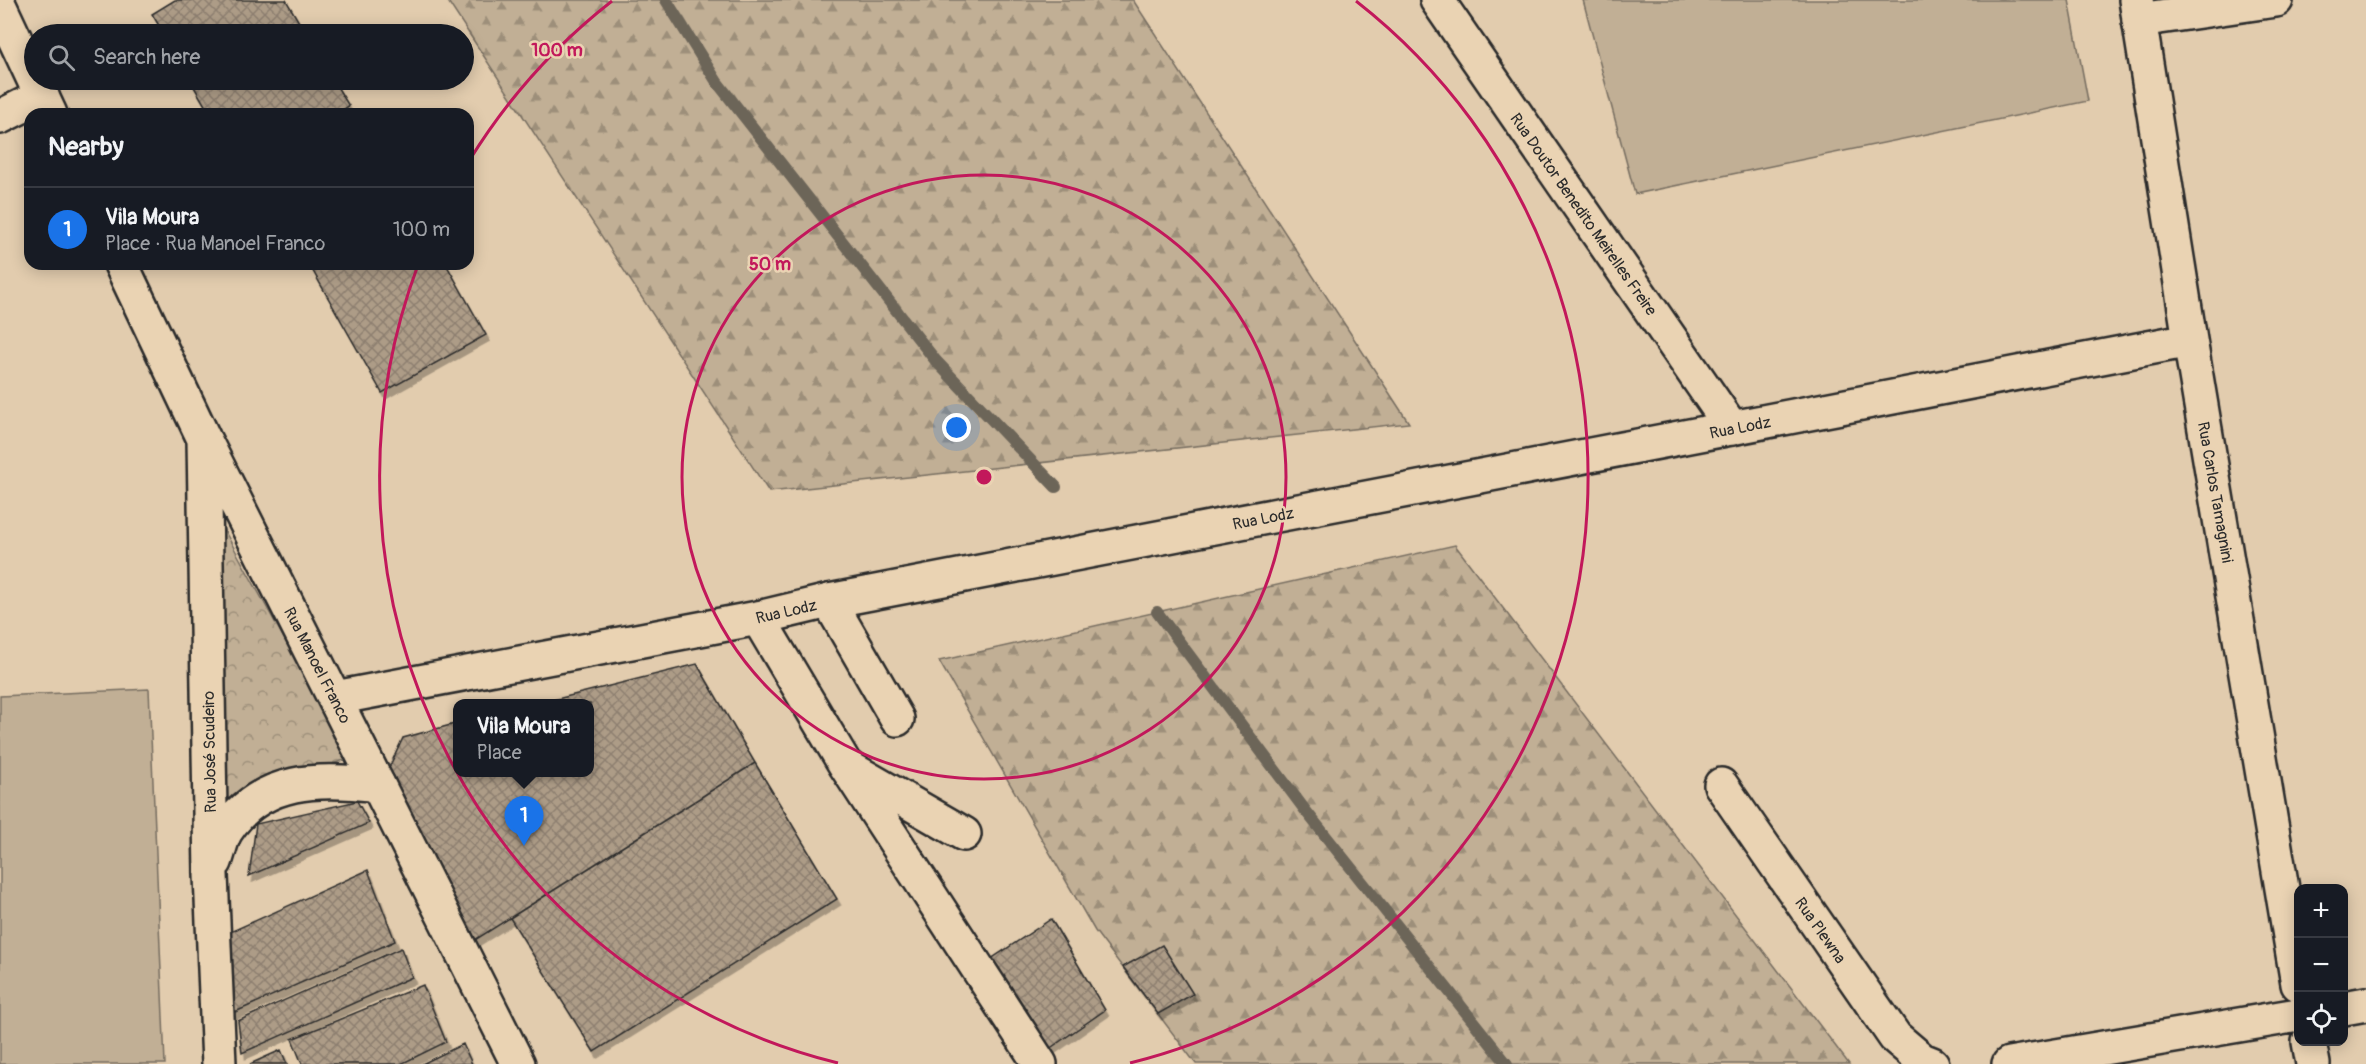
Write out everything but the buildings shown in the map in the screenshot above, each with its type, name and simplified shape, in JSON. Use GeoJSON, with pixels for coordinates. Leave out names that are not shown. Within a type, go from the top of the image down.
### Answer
{"type":"FeatureCollection","features":[{"type":"Feature","properties":{"kind":"street","name":"Rua Doutor Benedito Meirelles Freire"},"geometry":{"type":"LineString","coordinates":[[1437,0],[1732,428]]}},
{"type":"Feature","properties":{"kind":"street"},"geometry":{"type":"LineString","coordinates":[[2138,10],[2276,0]]}},
{"type":"Feature","properties":{"kind":"street"},"geometry":{"type":"LineString","coordinates":[[0,7],[24,58]]}},
{"type":"Feature","properties":{"kind":"street","name":"Rua Carlos Tamagnini"},"geometry":{"type":"LineString","coordinates":[[2138,10],[2190,340],[2294,960]]}},
{"type":"Feature","properties":{"kind":"street"},"geometry":{"type":"LineString","coordinates":[[39,90],[46,105]]}},
{"type":"Feature","properties":{"kind":"street"},"geometry":{"type":"LineString","coordinates":[[0,117],[24,111]]}},
{"type":"Feature","properties":{"kind":"street","name":"Rua Manoel Franco"},"geometry":{"type":"LineString","coordinates":[[124,270],[204,439],[518,1064]]}},
{"type":"Feature","properties":{"kind":"street","name":"Rua Lodz"},"geometry":{"type":"LineString","coordinates":[[335,698],[2190,340]]}},
{"type":"Feature","properties":{"kind":"street","name":"Rua José Scudeiro"},"geometry":{"type":"LineString","coordinates":[[204,439],[211,875],[219,1064]]}},
{"type":"Feature","properties":{"kind":"street"},"geometry":{"type":"LineString","coordinates":[[829,601],[897,719]]}},
{"type":"Feature","properties":{"kind":"street"},"geometry":{"type":"LineString","coordinates":[[758,618],[846,766],[1040,1064]]}},
{"type":"Feature","properties":{"kind":"street"},"geometry":{"type":"LineString","coordinates":[[846,766],[964,834]]}},
{"type":"Feature","properties":{"kind":"street"},"geometry":{"type":"LineString","coordinates":[[211,875],[225,832],[247,807],[274,789],[306,782],[340,780],[378,785]]}},
{"type":"Feature","properties":{"kind":"street","name":"Rua Plewna"},"geometry":{"type":"LineString","coordinates":[[1721,785],[1895,1037],[1922,1060],[1932,1064]]}},
{"type":"Feature","properties":{"kind":"street"},"geometry":{"type":"LineString","coordinates":[[2348,1007],[2366,1004]]}},
{"type":"Feature","properties":{"kind":"street"},"geometry":{"type":"LineString","coordinates":[[2009,1064],[2294,1016]]}},
{"type":"Feature","properties":{"kind":"street"},"geometry":{"type":"LineString","coordinates":[[2309,1046],[2313,1064]]}},
{"type":"Feature","properties":{"kind":"green space"},"geometry":{"type":"Polygon","coordinates":[[[447,0],[1133,0],[1409,423],[769,492],[474,41],[474,24],[463,24],[447,0]]]}},
{"type":"Feature","properties":{"kind":"green space"},"geometry":{"type":"Polygon","coordinates":[[[1583,0],[2069,0],[2088,101],[1635,194],[1583,0]]]}},
{"type":"Feature","properties":{"kind":"green space"},"geometry":{"type":"Polygon","coordinates":[[[223,528],[350,758],[227,799],[227,798],[223,528]]]}},
{"type":"Feature","properties":{"kind":"green space"},"geometry":{"type":"Polygon","coordinates":[[[1455,545],[1849,1064],[1196,1064],[1095,931],[939,661],[1455,545]]]}},
{"type":"Feature","properties":{"kind":"green space"},"geometry":{"type":"Polygon","coordinates":[[[149,689],[165,1064],[0,1064],[0,696],[149,689]]]}},
{"type":"Feature","properties":{"kind":"waterway"},"geometry":{"type":"LineString","coordinates":[[666,0],[717,82],[936,361],[1056,487]]}},
{"type":"Feature","properties":{"kind":"waterway"},"geometry":{"type":"LineString","coordinates":[[1157,612],[1305,810],[1507,1064]]}},
{"type":"Feature","properties":{"kind":"place","name":"Vila Moura"},"geometry":{"type":"Point","coordinates":[524,846]}}]}
